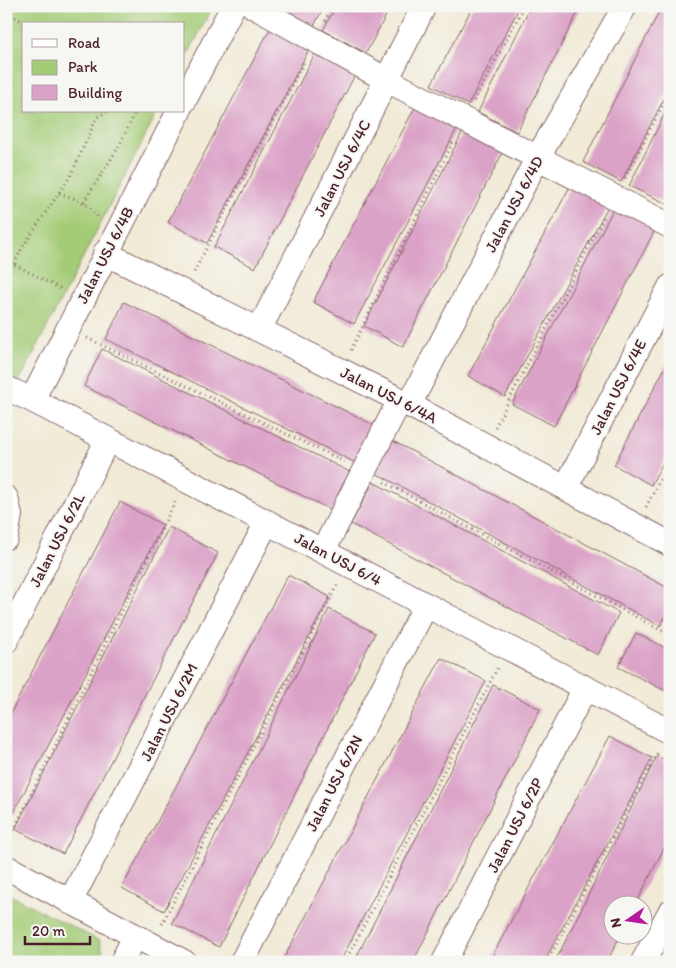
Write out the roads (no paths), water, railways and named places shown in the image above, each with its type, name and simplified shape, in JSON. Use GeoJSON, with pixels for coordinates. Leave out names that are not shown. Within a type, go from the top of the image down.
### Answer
{"type":"FeatureCollection","features":[{"type":"Feature","properties":{"kind":"street"},"geometry":{"type":"LineString","coordinates":[[185,99],[233,6]]}},
{"type":"Feature","properties":{"kind":"street"},"geometry":{"type":"LineString","coordinates":[[253,6],[387,80],[670,226]]}},
{"type":"Feature","properties":{"kind":"street","name":"Jalan USJ 6/4C"},"geometry":{"type":"LineString","coordinates":[[259,330],[424,6]]}},
{"type":"Feature","properties":{"kind":"street","name":"Jalan USJ 6/4D"},"geometry":{"type":"LineString","coordinates":[[323,551],[363,471],[404,403],[538,157],[625,6]]}},
{"type":"Feature","properties":{"kind":"street","name":"Jalan USJ 6/4B"},"geometry":{"type":"LineString","coordinates":[[32,400],[105,253],[178,112]]}},
{"type":"Feature","properties":{"kind":"street","name":"Jalan USJ 6/4A"},"geometry":{"type":"LineString","coordinates":[[105,253],[486,445],[670,544]]}},
{"type":"Feature","properties":{"kind":"street","name":"Jalan USJ 6/4E"},"geometry":{"type":"LineString","coordinates":[[566,488],[670,287]]}},
{"type":"Feature","properties":{"kind":"street","name":"Jalan USJ 6/4"},"geometry":{"type":"LineString","coordinates":[[6,388],[669,732]]}},
{"type":"Feature","properties":{"kind":"street","name":"Jalan USJ 6/2L"},"geometry":{"type":"LineString","coordinates":[[8,634],[108,440]]}},
{"type":"Feature","properties":{"kind":"street"},"geometry":{"type":"LineString","coordinates":[[6,498],[10,515],[6,537]]}},
{"type":"Feature","properties":{"kind":"street","name":"Jalan USJ 6/2M"},"geometry":{"type":"LineString","coordinates":[[70,902],[267,522]]}},
{"type":"Feature","properties":{"kind":"street","name":"Jalan USJ 6/2N"},"geometry":{"type":"LineString","coordinates":[[242,962],[426,605]]}},
{"type":"Feature","properties":{"kind":"street","name":"Jalan USJ 6/2P"},"geometry":{"type":"LineString","coordinates":[[444,962],[585,688]]}},
{"type":"Feature","properties":{"kind":"street"},"geometry":{"type":"LineString","coordinates":[[6,867],[184,962]]}},
{"type":"Feature","properties":{"kind":"street"},"geometry":{"type":"LineString","coordinates":[[644,962],[670,912]]}},
{"type":"Feature","properties":{"kind":"street"},"geometry":{"type":"LineString","coordinates":[[122,962],[144,940]]}}]}
